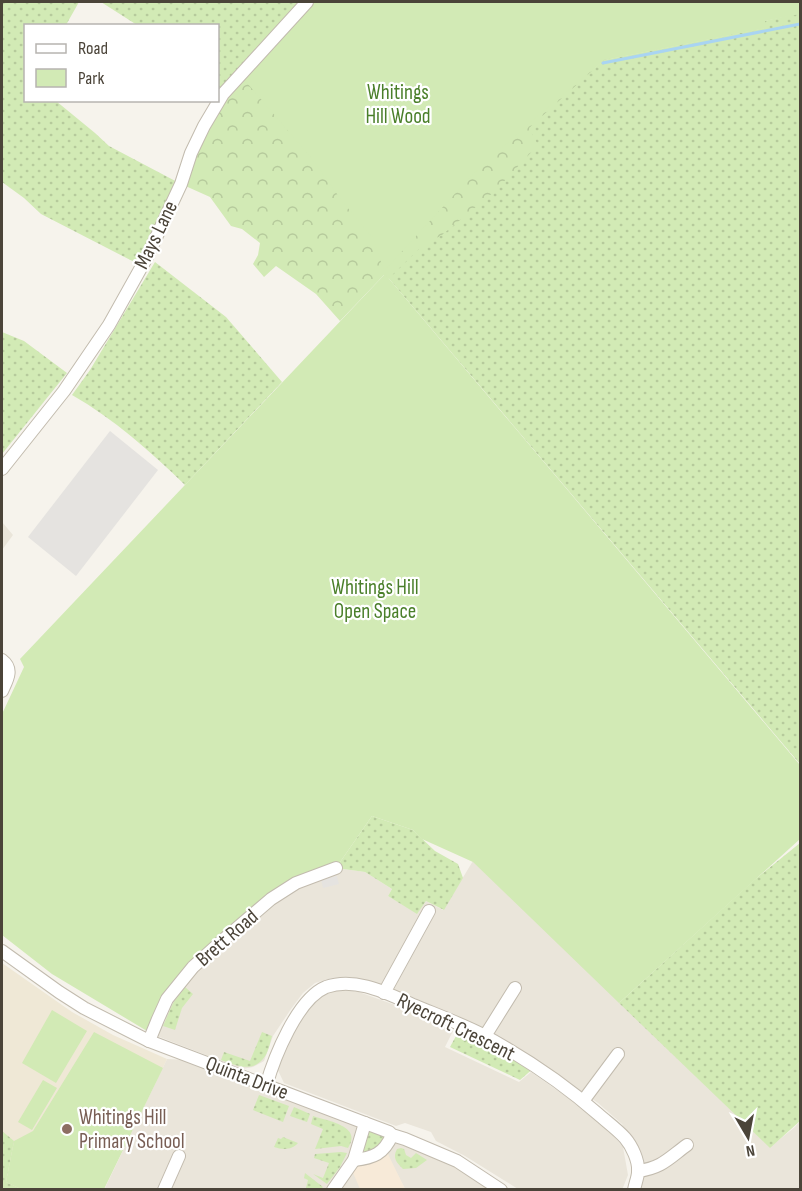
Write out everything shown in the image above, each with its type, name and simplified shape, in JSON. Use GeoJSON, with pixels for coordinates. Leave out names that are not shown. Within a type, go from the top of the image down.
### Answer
{"type":"FeatureCollection","features":[{"type":"Feature","properties":{"kind":"street","name":"Mays Lane"},"geometry":{"type":"LineString","coordinates":[[219,101],[307,2]]}},
{"type":"Feature","properties":{"kind":"street","name":"Mays Lane"},"geometry":{"type":"LineString","coordinates":[[2,469],[64,391],[109,325],[147,257],[181,184],[191,153],[218,102]]}},
{"type":"Feature","properties":{"kind":"street"},"geometry":{"type":"LineString","coordinates":[[2,691],[7,679],[5,665]]}},
{"type":"Feature","properties":{"kind":"street","name":"Brett Road"},"geometry":{"type":"LineString","coordinates":[[149,1041],[167,999],[193,967],[272,899],[296,883],[336,868]]}},
{"type":"Feature","properties":{"kind":"street"},"geometry":{"type":"LineString","coordinates":[[384,993],[429,911]]}},
{"type":"Feature","properties":{"kind":"street","name":"Quinta Drive"},"geometry":{"type":"LineString","coordinates":[[2,951],[84,1008],[149,1041],[392,1135],[405,1138],[457,1161],[501,1190]]}},
{"type":"Feature","properties":{"kind":"street","name":"Ryecroft Crescent"},"geometry":{"type":"LineString","coordinates":[[266,1086],[273,1062],[293,1021],[307,1002],[325,988],[341,984],[360,984],[485,1036],[535,1067],[582,1101],[626,1139],[635,1155],[638,1171]]}},
{"type":"Feature","properties":{"kind":"street"},"geometry":{"type":"LineString","coordinates":[[485,1036],[516,988]]}},
{"type":"Feature","properties":{"kind":"street"},"geometry":{"type":"LineString","coordinates":[[582,1101],[618,1054]]}},
{"type":"Feature","properties":{"kind":"street"},"geometry":{"type":"LineString","coordinates":[[333,1190],[354,1160],[365,1123]]}},
{"type":"Feature","properties":{"kind":"street"},"geometry":{"type":"LineString","coordinates":[[354,1160],[371,1158],[388,1145],[392,1135]]}},
{"type":"Feature","properties":{"kind":"street"},"geometry":{"type":"LineString","coordinates":[[634,1190],[638,1171],[660,1165],[687,1145]]}},
{"type":"Feature","properties":{"kind":"street"},"geometry":{"type":"LineString","coordinates":[[164,1190],[179,1156]]}},
{"type":"Feature","properties":{"kind":"shaded area"},"geometry":{"type":"Polygon","coordinates":[[[110,431],[158,470],[76,576],[28,537],[110,431]]]}},
{"type":"Feature","properties":{"kind":"shaded area"},"geometry":{"type":"Polygon","coordinates":[[[2,522],[13,535],[2,550],[2,522]]]}},
{"type":"Feature","properties":{"kind":"shaded area"},"geometry":{"type":"Polygon","coordinates":[[[473,861],[770,1147],[800,1121],[800,1189],[637,1189],[633,1140],[622,1124],[598,1103],[500,1036],[406,994],[373,982],[349,977],[331,978],[315,983],[303,993],[273,1036],[264,1061],[253,1067],[242,1069],[152,1034],[167,999],[271,899],[336,868],[365,872],[392,889],[388,896],[417,913],[426,901],[443,910],[473,861]]]}},
{"type":"Feature","properties":{"kind":"shaded area"},"geometry":{"type":"Polygon","coordinates":[[[337,876],[339,884],[323,888],[321,880],[337,876]]]}},
{"type":"Feature","properties":{"kind":"shaded area","name":"Whitings Hill Primary School"},"geometry":{"type":"Polygon","coordinates":[[[2,963],[72,1012],[113,1035],[167,1059],[104,1189],[2,1189],[2,963]]]}},
{"type":"Feature","properties":{"kind":"shaded area"},"geometry":{"type":"Polygon","coordinates":[[[340,989],[359,992],[406,1009],[453,1031],[445,1047],[519,1082],[531,1072],[581,1107],[611,1133],[623,1147],[628,1175],[622,1190],[518,1189],[436,1141],[431,1132],[405,1123],[396,1126],[284,1083],[275,1064],[292,1031],[314,1000],[328,992],[340,989]]]}},
{"type":"Feature","properties":{"kind":"shaded area"},"geometry":{"type":"Polygon","coordinates":[[[167,1059],[208,1061],[365,1125],[356,1161],[361,1189],[104,1190],[167,1059]]]}},
{"type":"Feature","properties":{"kind":"shaded area"},"geometry":{"type":"Polygon","coordinates":[[[397,1135],[504,1189],[405,1189],[386,1152],[397,1135]]]}},
{"type":"Feature","properties":{"kind":"shaded area"},"geometry":{"type":"Polygon","coordinates":[[[388,1154],[405,1189],[360,1189],[351,1168],[388,1154]]]}},
{"type":"Feature","properties":{"kind":"green space"},"geometry":{"type":"Polygon","coordinates":[[[2,2],[79,2],[67,24],[24,24],[24,102],[57,102],[109,146],[181,184],[142,266],[41,214],[2,182],[2,2]]]}},
{"type":"Feature","properties":{"kind":"green space"},"geometry":{"type":"Polygon","coordinates":[[[101,2],[307,2],[223,94],[219,91],[219,24],[135,24],[101,2]]]}},
{"type":"Feature","properties":{"kind":"green space","name":"Whitings Hill Wood"},"geometry":{"type":"Polygon","coordinates":[[[308,2],[800,2],[800,14],[765,21],[765,28],[604,60],[474,173],[384,271],[373,238],[342,201],[312,159],[242,77],[308,2]]]}},
{"type":"Feature","properties":{"kind":"green space","name":"Whitings Hill Wood"},"geometry":{"type":"Polygon","coordinates":[[[579,2],[755,2],[765,28],[604,60],[529,128],[538,145],[495,191],[442,235],[422,246],[387,280],[384,275],[340,321],[316,294],[276,266],[264,277],[253,264],[258,255],[260,243],[242,229],[231,226],[210,197],[181,184],[191,153],[240,75],[579,2]]]}},
{"type":"Feature","properties":{"kind":"green space"},"geometry":{"type":"Polygon","coordinates":[[[800,13],[800,764],[385,274],[526,126],[604,60],[764,28],[764,21],[800,13]]]}},
{"type":"Feature","properties":{"kind":"green space"},"geometry":{"type":"Polygon","coordinates":[[[155,262],[226,317],[282,382],[185,485],[131,436],[72,395],[90,370],[155,262]]]}},
{"type":"Feature","properties":{"kind":"green space","name":"Whitings Hill Open Space"},"geometry":{"type":"Polygon","coordinates":[[[385,274],[800,765],[800,839],[619,1003],[473,862],[422,839],[413,830],[372,816],[336,868],[296,883],[193,967],[152,1034],[52,974],[2,935],[2,714],[24,667],[20,659],[385,274]]]}},
{"type":"Feature","properties":{"kind":"green space"},"geometry":{"type":"Polygon","coordinates":[[[2,332],[24,341],[67,373],[2,454],[2,332]]]}},
{"type":"Feature","properties":{"kind":"green space"},"geometry":{"type":"Polygon","coordinates":[[[372,816],[413,830],[435,851],[458,864],[463,878],[444,910],[426,901],[417,914],[388,896],[392,889],[365,872],[336,868],[372,816]]]}},
{"type":"Feature","properties":{"kind":"green space"},"geometry":{"type":"Polygon","coordinates":[[[800,843],[800,1121],[770,1148],[619,1003],[753,881],[800,843]]]}},
{"type":"Feature","properties":{"kind":"green space"},"geometry":{"type":"Polygon","coordinates":[[[185,987],[193,994],[182,1008],[175,1030],[163,1026],[173,1003],[185,987]]]}},
{"type":"Feature","properties":{"kind":"green space"},"geometry":{"type":"Polygon","coordinates":[[[52,1010],[87,1031],[56,1083],[22,1063],[52,1010]]]}},
{"type":"Feature","properties":{"kind":"green space"},"geometry":{"type":"Polygon","coordinates":[[[462,1025],[535,1067],[520,1080],[450,1047],[462,1025]]]}},
{"type":"Feature","properties":{"kind":"green space"},"geometry":{"type":"Polygon","coordinates":[[[94,1032],[163,1068],[104,1189],[21,1189],[6,1182],[14,1141],[33,1131],[94,1032]]]}},
{"type":"Feature","properties":{"kind":"green space"},"geometry":{"type":"Polygon","coordinates":[[[262,1032],[272,1036],[266,1054],[258,1063],[243,1067],[221,1060],[224,1052],[250,1061],[262,1032]]]}},
{"type":"Feature","properties":{"kind":"green space"},"geometry":{"type":"Polygon","coordinates":[[[43,1080],[57,1088],[32,1130],[18,1122],[43,1080]]]}},
{"type":"Feature","properties":{"kind":"green space"},"geometry":{"type":"Polygon","coordinates":[[[259,1095],[289,1106],[283,1122],[253,1110],[259,1095]]]}},
{"type":"Feature","properties":{"kind":"green space"},"geometry":{"type":"Polygon","coordinates":[[[294,1107],[310,1114],[307,1122],[290,1116],[294,1107]]]}},
{"type":"Feature","properties":{"kind":"green space"},"geometry":{"type":"Polygon","coordinates":[[[313,1116],[335,1123],[347,1130],[351,1134],[348,1148],[341,1146],[315,1149],[323,1129],[311,1124],[313,1116]]]}},
{"type":"Feature","properties":{"kind":"green space"},"geometry":{"type":"Polygon","coordinates":[[[365,1125],[389,1132],[371,1158],[354,1160],[365,1125]]]}},
{"type":"Feature","properties":{"kind":"green space"},"geometry":{"type":"Polygon","coordinates":[[[2,1131],[14,1141],[6,1182],[21,1189],[2,1189],[2,1131]]]}},
{"type":"Feature","properties":{"kind":"green space"},"geometry":{"type":"Polygon","coordinates":[[[283,1137],[298,1143],[287,1149],[274,1147],[278,1138],[283,1137]]]}},
{"type":"Feature","properties":{"kind":"green space"},"geometry":{"type":"Polygon","coordinates":[[[401,1148],[411,1158],[416,1153],[427,1160],[416,1168],[403,1169],[395,1158],[397,1149],[401,1148]]]}},
{"type":"Feature","properties":{"kind":"green space"},"geometry":{"type":"Polygon","coordinates":[[[347,1153],[327,1184],[313,1174],[323,1178],[329,1163],[314,1158],[315,1154],[347,1153]]]}},
{"type":"Feature","properties":{"kind":"green space"},"geometry":{"type":"Polygon","coordinates":[[[305,1173],[323,1187],[304,1189],[308,1180],[304,1178],[305,1173]]]}},
{"type":"Feature","properties":{"kind":"waterway"},"geometry":{"type":"LineString","coordinates":[[603,63],[800,24]]}},
{"type":"Feature","properties":{"kind":"place","name":"Whitings Hill Primary School"},"geometry":{"type":"Point","coordinates":[67,1129]}}]}
